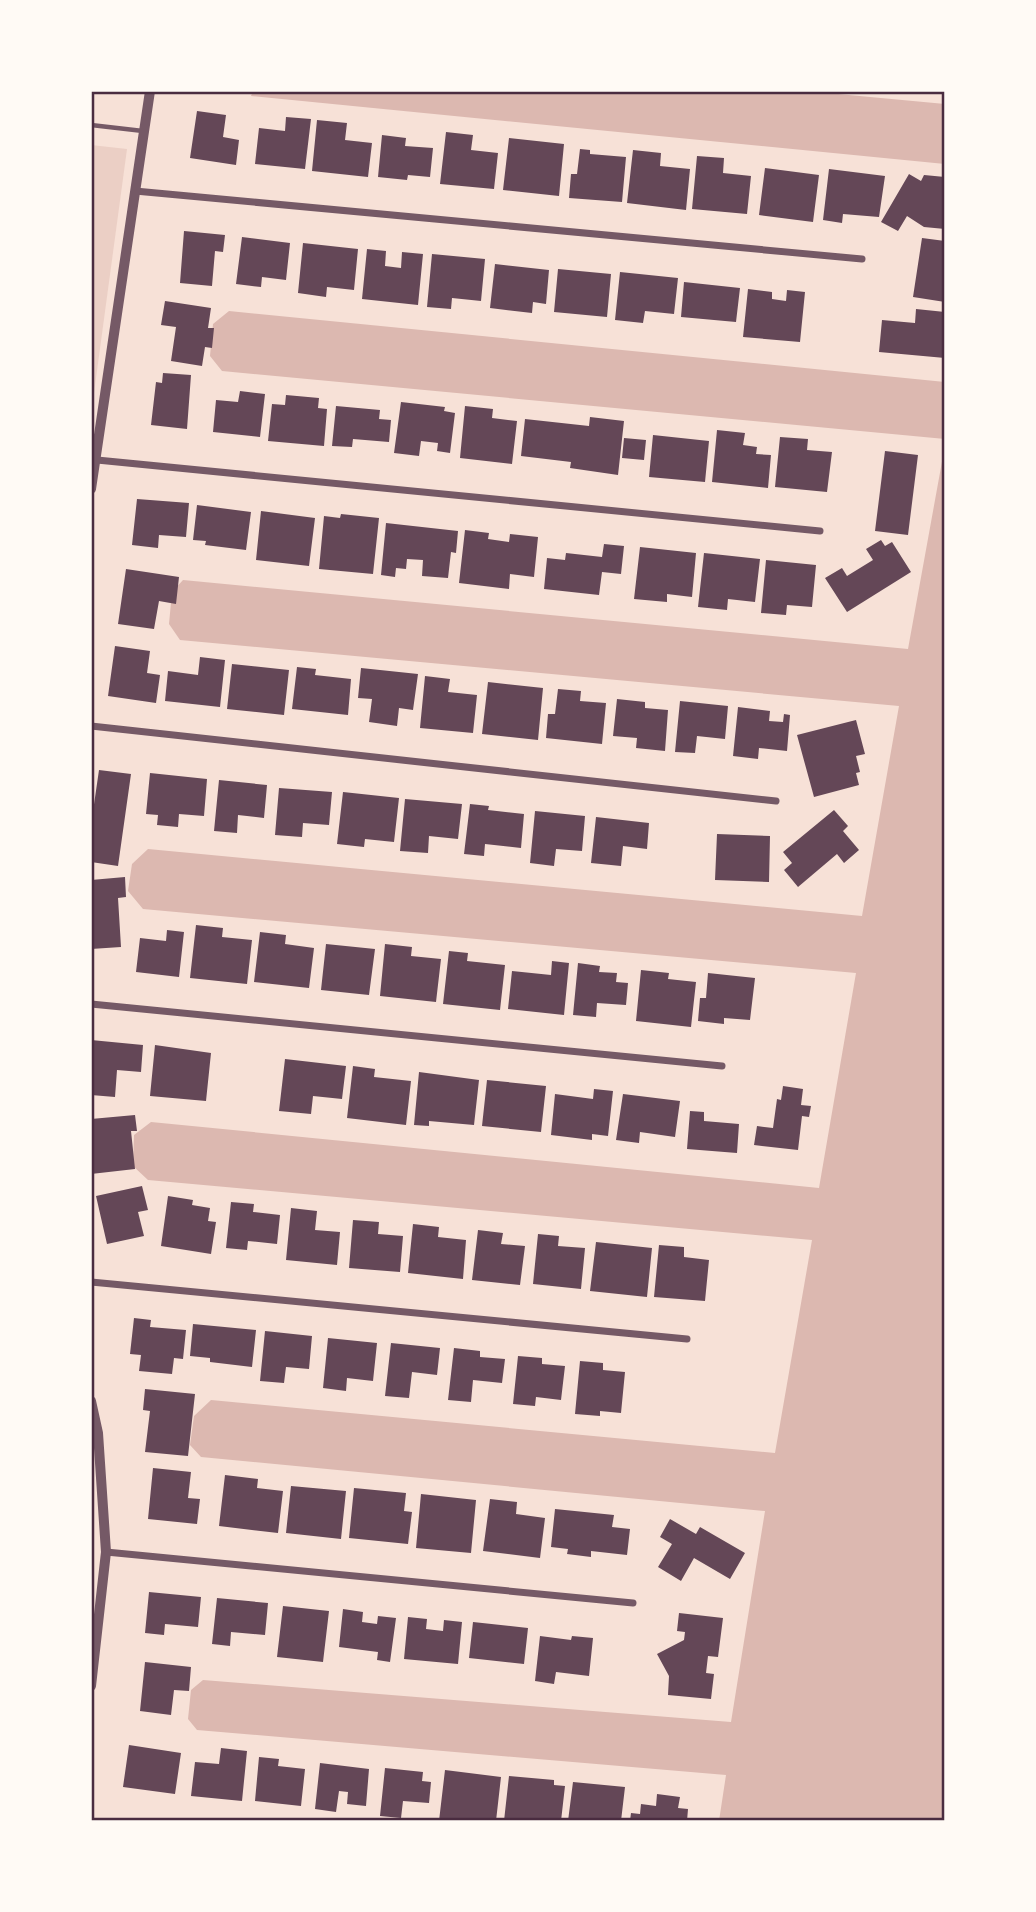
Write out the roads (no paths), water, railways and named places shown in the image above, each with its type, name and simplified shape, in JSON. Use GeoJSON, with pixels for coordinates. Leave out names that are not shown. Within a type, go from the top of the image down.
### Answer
{"type":"FeatureCollection","features":[{"type":"Feature","properties":{"kind":"street"},"geometry":{"type":"LineString","coordinates":[[91,489],[150,91]]}},
{"type":"Feature","properties":{"kind":"street"},"geometry":{"type":"LineString","coordinates":[[135,191],[862,260]]}},
{"type":"Feature","properties":{"kind":"street"},"geometry":{"type":"LineString","coordinates":[[97,460],[820,531]]}},
{"type":"Feature","properties":{"kind":"street"},"geometry":{"type":"LineString","coordinates":[[91,726],[776,801]]}},
{"type":"Feature","properties":{"kind":"street"},"geometry":{"type":"LineString","coordinates":[[91,1004],[722,1066]]}},
{"type":"Feature","properties":{"kind":"street"},"geometry":{"type":"LineString","coordinates":[[91,1282],[687,1339]]}},
{"type":"Feature","properties":{"kind":"street"},"geometry":{"type":"LineString","coordinates":[[91,1401],[98,1433],[106,1552],[91,1686]]}},
{"type":"Feature","properties":{"kind":"street"},"geometry":{"type":"LineString","coordinates":[[106,1552],[633,1603]]}},
{"type":"Feature","properties":{"kind":"lane"},"geometry":{"type":"LineString","coordinates":[[91,125],[144,131]]}}]}
